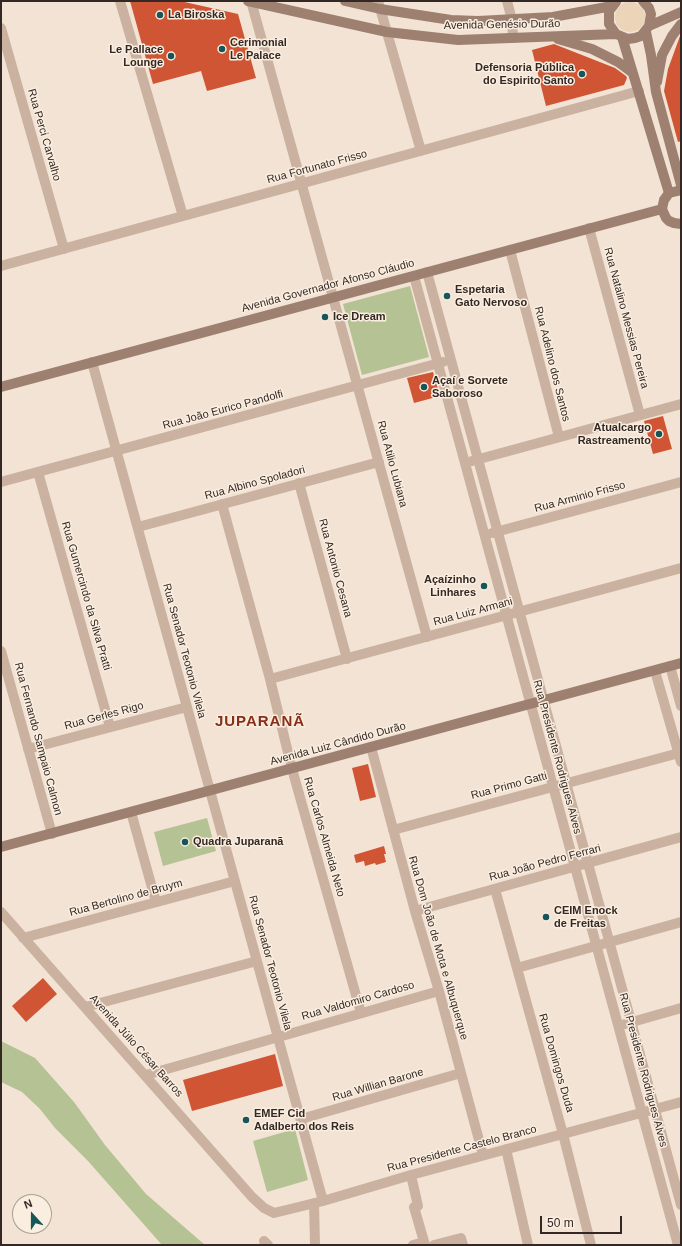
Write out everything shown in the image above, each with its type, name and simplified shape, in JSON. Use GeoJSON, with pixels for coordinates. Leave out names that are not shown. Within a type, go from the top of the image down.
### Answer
{"type":"FeatureCollection","features":[{"type":"Feature","properties":{"kind":"street"},"geometry":{"type":"LineString","coordinates":[[120,1],[183,216]]}},
{"type":"Feature","properties":{"kind":"street","name":"Avenida Genésio Durão"},"geometry":{"type":"LineString","coordinates":[[250,1],[387,32],[458,40],[619,36],[628,39],[635,38],[648,29]]}},
{"type":"Feature","properties":{"kind":"street","name":"Rua Atilio Lubiana"},"geometry":{"type":"LineString","coordinates":[[250,1],[334,297],[427,637]]}},
{"type":"Feature","properties":{"kind":"street"},"geometry":{"type":"LineString","coordinates":[[345,1],[379,5],[451,20],[512,20],[553,17],[614,3]]}},
{"type":"Feature","properties":{"kind":"street"},"geometry":{"type":"LineString","coordinates":[[507,1],[512,20],[513,38]]}},
{"type":"Feature","properties":{"kind":"street"},"geometry":{"type":"LineString","coordinates":[[643,1],[649,8],[651,14],[648,29],[656,92],[681,185]]}},
{"type":"Feature","properties":{"kind":"street"},"geometry":{"type":"LineString","coordinates":[[614,3],[608,18],[609,24],[619,36],[633,73],[669,193]]}},
{"type":"Feature","properties":{"kind":"street"},"geometry":{"type":"LineString","coordinates":[[379,5],[421,151]]}},
{"type":"Feature","properties":{"kind":"street"},"geometry":{"type":"LineString","coordinates":[[648,29],[681,12]]}},
{"type":"Feature","properties":{"kind":"street"},"geometry":{"type":"LineString","coordinates":[[656,92],[662,55],[672,36],[681,24]]}},
{"type":"Feature","properties":{"kind":"street","name":"Rua Perci Carvalho"},"geometry":{"type":"LineString","coordinates":[[1,28],[64,249]]}},
{"type":"Feature","properties":{"kind":"street"},"geometry":{"type":"LineString","coordinates":[[546,37],[592,49],[618,62],[633,73]]}},
{"type":"Feature","properties":{"kind":"street","name":"Rua Fortunato Frisso"},"geometry":{"type":"LineString","coordinates":[[1,266],[639,91]]}},
{"type":"Feature","properties":{"kind":"street"},"geometry":{"type":"LineString","coordinates":[[680,227],[666,218],[662,209],[664,200],[669,193],[681,190]]}},
{"type":"Feature","properties":{"kind":"street","name":"Avenida Governador Afonso Cláudio"},"geometry":{"type":"LineString","coordinates":[[1,387],[662,209]]}},
{"type":"Feature","properties":{"kind":"street","name":"Rua Natalino Messias Pereira"},"geometry":{"type":"LineString","coordinates":[[589,228],[640,415]]}},
{"type":"Feature","properties":{"kind":"street","name":"Rua Adelino dos Santos"},"geometry":{"type":"LineString","coordinates":[[510,250],[559,437]]}},
{"type":"Feature","properties":{"kind":"street","name":"Rua Presidente Rodrigues Alves"},"geometry":{"type":"LineString","coordinates":[[427,272],[681,1205]]}},
{"type":"Feature","properties":{"kind":"street","name":"Rua Presidente Rodrigues Alves"},"geometry":{"type":"LineString","coordinates":[[414,276],[678,1245]]}},
{"type":"Feature","properties":{"kind":"street","name":"Rua João Eurico Pandolfi"},"geometry":{"type":"LineString","coordinates":[[1,482],[451,360]]}},
{"type":"Feature","properties":{"kind":"street","name":"Rua Senador Teotonio Vilela"},"geometry":{"type":"LineString","coordinates":[[92,362],[301,1119],[319,1202],[315,1245]]}},
{"type":"Feature","properties":{"kind":"street"},"geometry":{"type":"LineString","coordinates":[[464,463],[681,404]]}},
{"type":"Feature","properties":{"kind":"street","name":"Rua Albino Spoladori"},"geometry":{"type":"LineString","coordinates":[[138,527],[379,462]]}},
{"type":"Feature","properties":{"kind":"street","name":"Rua Gumercindo da Silva Pratti"},"geometry":{"type":"LineString","coordinates":[[38,472],[110,727]]}},
{"type":"Feature","properties":{"kind":"street","name":"Rua Arminio Frisso"},"geometry":{"type":"LineString","coordinates":[[484,535],[681,482]]}},
{"type":"Feature","properties":{"kind":"street","name":"Rua Antonio Cesana"},"geometry":{"type":"LineString","coordinates":[[299,483],[347,659]]}},
{"type":"Feature","properties":{"kind":"street","name":"Rua Carlos Almeida Neto"},"geometry":{"type":"LineString","coordinates":[[222,504],[270,680],[292,768],[361,1013]]}},
{"type":"Feature","properties":{"kind":"street","name":"Rua Luiz Armani"},"geometry":{"type":"LineString","coordinates":[[270,680],[681,568]]}},
{"type":"Feature","properties":{"kind":"street","name":"Rua Fernando Sampaio Calmon"},"geometry":{"type":"LineString","coordinates":[[1,654],[52,834]]}},
{"type":"Feature","properties":{"kind":"street","name":"Avenida Luiz Cândido Durão"},"geometry":{"type":"LineString","coordinates":[[1,847],[681,663]]}},
{"type":"Feature","properties":{"kind":"street"},"geometry":{"type":"LineString","coordinates":[[670,666],[681,706]]}},
{"type":"Feature","properties":{"kind":"street"},"geometry":{"type":"LineString","coordinates":[[655,671],[680,758]]}},
{"type":"Feature","properties":{"kind":"street","name":"Rua Gerles Rigo"},"geometry":{"type":"LineString","coordinates":[[28,749],[187,706]]}},
{"type":"Feature","properties":{"kind":"street","name":"Rua Dom João de Mota e Albuquerque"},"geometry":{"type":"LineString","coordinates":[[371,747],[415,911],[439,991],[482,1155]]}},
{"type":"Feature","properties":{"kind":"street","name":"Rua Primo Gatti"},"geometry":{"type":"LineString","coordinates":[[393,830],[553,787],[680,758]]}},
{"type":"Feature","properties":{"kind":"street"},"geometry":{"type":"LineString","coordinates":[[131,812],[156,902]]}},
{"type":"Feature","properties":{"kind":"street","name":"Rua João Pedro Ferrari"},"geometry":{"type":"LineString","coordinates":[[415,911],[681,837]]}},
{"type":"Feature","properties":{"kind":"street","name":"Rua Bertolino de Bruym"},"geometry":{"type":"LineString","coordinates":[[23,938],[235,881]]}},
{"type":"Feature","properties":{"kind":"street","name":"Rua Domingos Duda"},"geometry":{"type":"LineString","coordinates":[[495,889],[563,1134],[590,1245]]}},
{"type":"Feature","properties":{"kind":"street","name":"Avenida Júlio César Barros"},"geometry":{"type":"LineString","coordinates":[[1,912],[146,1075],[252,1198]]}},
{"type":"Feature","properties":{"kind":"street"},"geometry":{"type":"LineString","coordinates":[[517,968],[681,922]]}},
{"type":"Feature","properties":{"kind":"street"},"geometry":{"type":"LineString","coordinates":[[85,1007],[257,961]]}},
{"type":"Feature","properties":{"kind":"street","name":"Rua Valdomiro Cardoso"},"geometry":{"type":"LineString","coordinates":[[146,1075],[439,991]]}},
{"type":"Feature","properties":{"kind":"street"},"geometry":{"type":"LineString","coordinates":[[618,1026],[681,1008]]}},
{"type":"Feature","properties":{"kind":"street","name":"Rua Willian Barone"},"geometry":{"type":"LineString","coordinates":[[301,1119],[461,1074]]}},
{"type":"Feature","properties":{"kind":"street","name":"Rua Presidente Castelo Branco"},"geometry":{"type":"LineString","coordinates":[[252,1198],[264,1208],[274,1213],[319,1202],[482,1155],[681,1102]]}},
{"type":"Feature","properties":{"kind":"street"},"geometry":{"type":"LineString","coordinates":[[506,1149],[528,1245]]}},
{"type":"Feature","properties":{"kind":"street"},"geometry":{"type":"LineString","coordinates":[[411,1175],[418,1206],[414,1208],[428,1244]]}},
{"type":"Feature","properties":{"kind":"street"},"geometry":{"type":"LineString","coordinates":[[413,1245],[461,1238],[463,1245]]}},
{"type":"Feature","properties":{"kind":"green space"},"geometry":{"type":"Polygon","coordinates":[[[410,286],[429,357],[362,375],[343,304],[410,286]]]}},
{"type":"Feature","properties":{"kind":"green space","name":"Quadra Juparanã"},"geometry":{"type":"Polygon","coordinates":[[[207,818],[216,851],[163,866],[154,832],[207,818]]]}},
{"type":"Feature","properties":{"kind":"green space"},"geometry":{"type":"Polygon","coordinates":[[[1,1041],[35,1058],[74,1102],[105,1145],[146,1194],[205,1245],[162,1245],[88,1161],[55,1128],[40,1109],[22,1092],[1,1082],[1,1041]]]}},
{"type":"Feature","properties":{"kind":"green space"},"geometry":{"type":"Polygon","coordinates":[[[295,1129],[308,1180],[267,1192],[253,1141],[295,1129]]]}},
{"type":"Feature","properties":{"kind":"shaded area"},"geometry":{"type":"Polygon","coordinates":[[[630,2],[641,6],[645,17],[641,28],[630,32],[619,28],[615,17],[619,6],[630,2]]]}},
{"type":"Feature","properties":{"kind":"building"},"geometry":{"type":"Polygon","coordinates":[[[130,1],[180,1],[238,14],[256,78],[207,91],[201,71],[153,84],[130,1]]]}},
{"type":"Feature","properties":{"kind":"building"},"geometry":{"type":"Polygon","coordinates":[[[680,36],[681,141],[678,142],[664,91],[668,69],[680,36]]]}},
{"type":"Feature","properties":{"kind":"building","name":"Defensoria Pública do Espirito Santo"},"geometry":{"type":"Polygon","coordinates":[[[554,44],[615,68],[626,76],[627,78],[624,85],[546,106],[532,50],[554,44]]]}},
{"type":"Feature","properties":{"kind":"building","name":"Açaí e Sorvete Saboroso"},"geometry":{"type":"Polygon","coordinates":[[[433,372],[440,396],[414,403],[407,378],[433,372]]]}},
{"type":"Feature","properties":{"kind":"building","name":"Atualcargo Rastreamento"},"geometry":{"type":"Polygon","coordinates":[[[663,416],[672,449],[653,454],[644,421],[663,416]]]}},
{"type":"Feature","properties":{"kind":"building"},"geometry":{"type":"Polygon","coordinates":[[[368,764],[376,797],[360,801],[352,768],[368,764]]]}},
{"type":"Feature","properties":{"kind":"building"},"geometry":{"type":"Polygon","coordinates":[[[384,846],[386,862],[365,866],[364,861],[356,863],[354,855],[384,846]]]}},
{"type":"Feature","properties":{"kind":"building"},"geometry":{"type":"Polygon","coordinates":[[[43,978],[57,994],[26,1022],[12,1006],[43,978]]]}},
{"type":"Feature","properties":{"kind":"building"},"geometry":{"type":"Polygon","coordinates":[[[275,1054],[283,1086],[192,1111],[183,1080],[275,1054]]]}},
{"type":"Feature","properties":{"kind":"place","name":"La Biroska"},"geometry":{"type":"Point","coordinates":[160,15]}},
{"type":"Feature","properties":{"kind":"place","name":"Cerimonial Le Palace"},"geometry":{"type":"Point","coordinates":[222,49]}},
{"type":"Feature","properties":{"kind":"place","name":"Le Pallace Lounge"},"geometry":{"type":"Point","coordinates":[171,56]}},
{"type":"Feature","properties":{"kind":"place","name":"Defensoria Pública do Espirito Santo"},"geometry":{"type":"Point","coordinates":[582,74]}},
{"type":"Feature","properties":{"kind":"place","name":"Espetaria Gato Nervoso"},"geometry":{"type":"Point","coordinates":[447,296]}},
{"type":"Feature","properties":{"kind":"place","name":"Ice Dream"},"geometry":{"type":"Point","coordinates":[325,317]}},
{"type":"Feature","properties":{"kind":"place","name":"Açaí e Sorvete Saboroso"},"geometry":{"type":"Point","coordinates":[424,387]}},
{"type":"Feature","properties":{"kind":"place","name":"Atualcargo Rastreamento"},"geometry":{"type":"Point","coordinates":[659,434]}},
{"type":"Feature","properties":{"kind":"place","name":"Açaízinho Linhares"},"geometry":{"type":"Point","coordinates":[484,586]}},
{"type":"Feature","properties":{"kind":"place","name":"Quadra Juparanã"},"geometry":{"type":"Point","coordinates":[185,842]}},
{"type":"Feature","properties":{"kind":"place","name":"CEIM Enock de Freitas"},"geometry":{"type":"Point","coordinates":[546,917]}},
{"type":"Feature","properties":{"kind":"place","name":"EMEF Cid Adalberto dos Reis"},"geometry":{"type":"Point","coordinates":[246,1120]}},
{"type":"Feature","properties":{"kind":"district","name":"JUPARANÃ"},"geometry":{"type":"Point","coordinates":[260,722]}}]}
